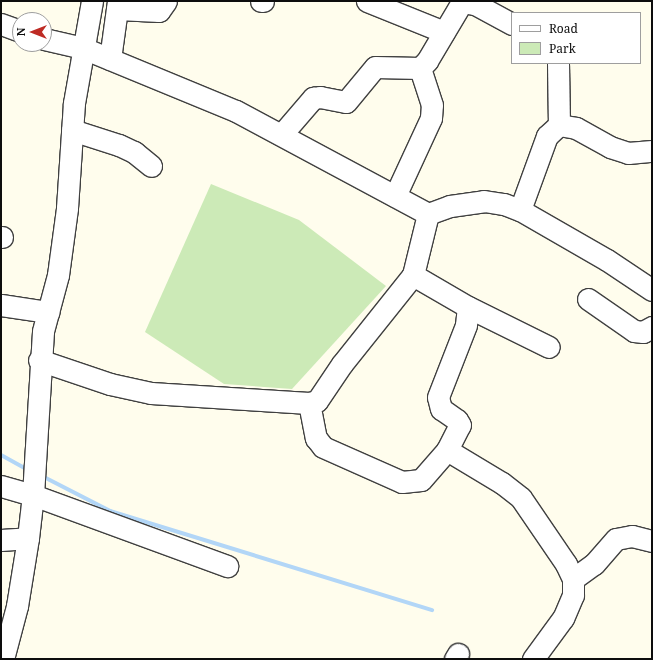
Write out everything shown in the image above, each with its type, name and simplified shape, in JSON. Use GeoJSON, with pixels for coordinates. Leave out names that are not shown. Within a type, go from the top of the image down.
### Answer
{"type":"FeatureCollection","features":[{"type":"Feature","properties":{"kind":"street"},"geometry":{"type":"LineString","coordinates":[[3,659],[17,606],[34,495],[40,360],[48,312],[58,275],[67,208],[72,130],[83,48],[92,1]]}},
{"type":"Feature","properties":{"kind":"street"},"geometry":{"type":"LineString","coordinates":[[110,59],[118,5],[159,10],[166,1]]}},
{"type":"Feature","properties":{"kind":"street"},"geometry":{"type":"LineString","coordinates":[[367,1],[444,32]]}},
{"type":"Feature","properties":{"kind":"street"},"geometry":{"type":"LineString","coordinates":[[282,134],[313,98],[320,97],[346,102],[375,67],[420,68],[428,62],[462,2],[475,4],[507,14]]}},
{"type":"Feature","properties":{"kind":"street"},"geometry":{"type":"LineString","coordinates":[[1,24],[12,28]]}},
{"type":"Feature","properties":{"kind":"street"},"geometry":{"type":"LineString","coordinates":[[52,41],[83,48],[236,110],[428,214],[450,206],[484,201],[504,204],[520,210],[607,260],[652,290]]}},
{"type":"Feature","properties":{"kind":"street"},"geometry":{"type":"LineString","coordinates":[[520,210],[547,136],[559,125],[558,64]]}},
{"type":"Feature","properties":{"kind":"street"},"geometry":{"type":"LineString","coordinates":[[395,196],[431,118],[432,105],[420,68]]}},
{"type":"Feature","properties":{"kind":"street"},"geometry":{"type":"LineString","coordinates":[[559,125],[576,128],[610,147],[628,153],[652,151]]}},
{"type":"Feature","properties":{"kind":"street"},"geometry":{"type":"LineString","coordinates":[[72,130],[119,145],[134,152],[151,166]]}},
{"type":"Feature","properties":{"kind":"street"},"geometry":{"type":"LineString","coordinates":[[40,360],[110,384],[151,393],[309,403],[316,401],[342,364],[413,275],[428,214]]}},
{"type":"Feature","properties":{"kind":"street"},"geometry":{"type":"LineString","coordinates":[[413,275],[468,307],[549,347]]}},
{"type":"Feature","properties":{"kind":"street"},"geometry":{"type":"LineString","coordinates":[[588,299],[634,331],[643,332],[652,327]]}},
{"type":"Feature","properties":{"kind":"street"},"geometry":{"type":"LineString","coordinates":[[1,304],[48,312]]}},
{"type":"Feature","properties":{"kind":"street"},"geometry":{"type":"LineString","coordinates":[[309,403],[316,438],[323,447],[402,482],[421,480],[446,450],[460,425],[457,420],[441,409],[438,397],[466,325],[468,307]]}},
{"type":"Feature","properties":{"kind":"street"},"geometry":{"type":"LineString","coordinates":[[446,450],[502,483],[520,498],[566,564],[573,579],[573,595],[563,618],[533,659]]}},
{"type":"Feature","properties":{"kind":"street"},"geometry":{"type":"LineString","coordinates":[[1,486],[34,495],[227,566]]}},
{"type":"Feature","properties":{"kind":"street"},"geometry":{"type":"LineString","coordinates":[[573,579],[594,564],[616,539],[632,536],[652,541]]}},
{"type":"Feature","properties":{"kind":"street"},"geometry":{"type":"LineString","coordinates":[[1,540],[28,538]]}},
{"type":"Feature","properties":{"kind":"green space"},"geometry":{"type":"Polygon","coordinates":[[[211,184],[299,220],[386,286],[292,389],[224,384],[145,332],[211,184]]]}},
{"type":"Feature","properties":{"kind":"waterway"},"geometry":{"type":"LineString","coordinates":[[1,455],[28,470]]}},
{"type":"Feature","properties":{"kind":"waterway"},"geometry":{"type":"LineString","coordinates":[[40,475],[110,511],[432,610]]}}]}
